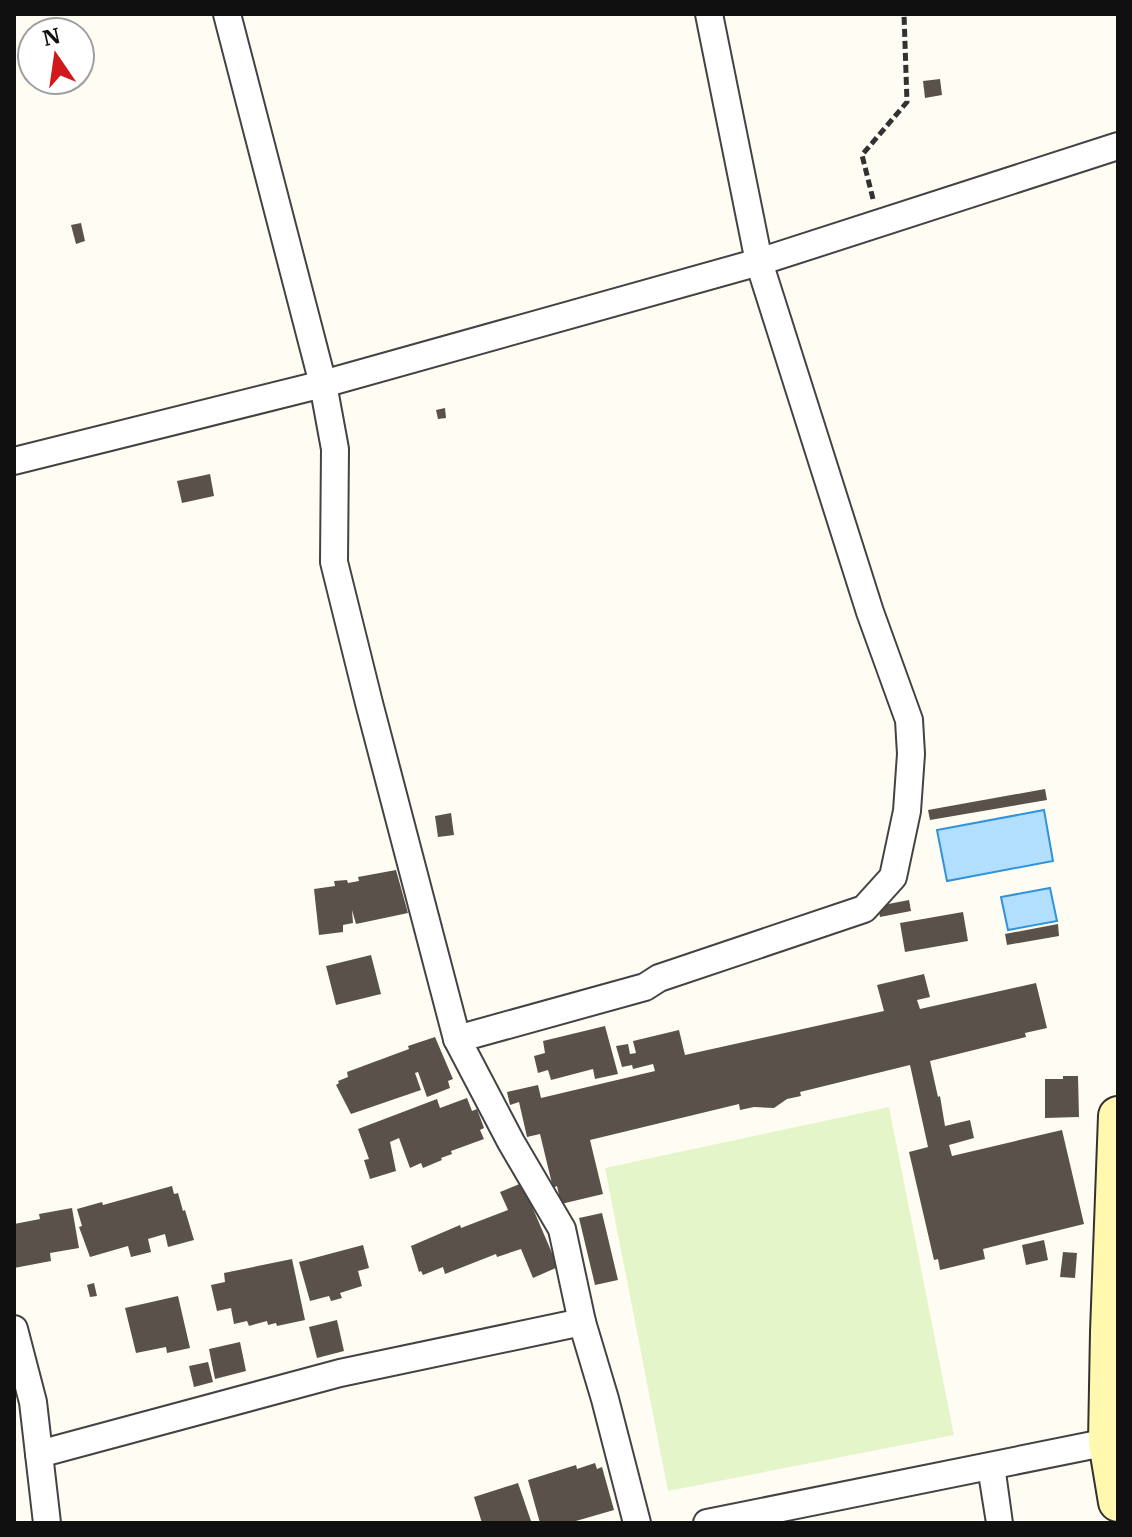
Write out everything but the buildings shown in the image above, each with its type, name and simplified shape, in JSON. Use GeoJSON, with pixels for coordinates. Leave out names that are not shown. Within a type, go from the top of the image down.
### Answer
{"type":"FeatureCollection","features":[{"type":"Feature","properties":{"kind":"main road"},"geometry":{"type":"LineString","coordinates":[[1118,1116],[1113,1441],[1118,1502]]}},
{"type":"Feature","properties":{"kind":"street"},"geometry":{"type":"LineString","coordinates":[[227,14],[323,384],[335,449],[334,562],[457,1039],[511,1142],[562,1229],[582,1322],[637,1523]]}},
{"type":"Feature","properties":{"kind":"street"},"geometry":{"type":"LineString","coordinates":[[457,1039],[645,987],[659,978],[864,909],[893,877],[907,811],[911,754],[909,720],[865,597],[759,262],[709,14]]}},
{"type":"Feature","properties":{"kind":"street"},"geometry":{"type":"LineString","coordinates":[[14,461],[323,384],[759,262],[1118,146]]}},
{"type":"Feature","properties":{"kind":"street"},"geometry":{"type":"LineString","coordinates":[[39,1454],[340,1373],[582,1322]]}},
{"type":"Feature","properties":{"kind":"street"},"geometry":{"type":"LineString","coordinates":[[14,1329],[33,1402],[47,1523]]}},
{"type":"Feature","properties":{"kind":"street"},"geometry":{"type":"LineString","coordinates":[[707,1523],[1113,1441]]}},
{"type":"Feature","properties":{"kind":"lane"},"geometry":{"type":"LineString","coordinates":[[991,1466],[994,1523]]}},
{"type":"Feature","properties":{"kind":"lane"},"geometry":{"type":"LineString","coordinates":[[991,1466],[1005,1523]]}},
{"type":"Feature","properties":{"kind":"path"},"geometry":{"type":"LineString","coordinates":[[879,223],[862,155],[907,102],[904,14]]}},
{"type":"Feature","properties":{"kind":"green space"},"geometry":{"type":"Polygon","coordinates":[[[889,1107],[954,1435],[668,1491],[605,1168],[889,1107]]]}},
{"type":"Feature","properties":{"kind":"water"},"geometry":{"type":"Polygon","coordinates":[[[1044,810],[1053,861],[947,881],[937,830],[1044,810]]]}},
{"type":"Feature","properties":{"kind":"water"},"geometry":{"type":"Polygon","coordinates":[[[1050,888],[1057,921],[1008,930],[1001,897],[1050,888]]]}}]}
